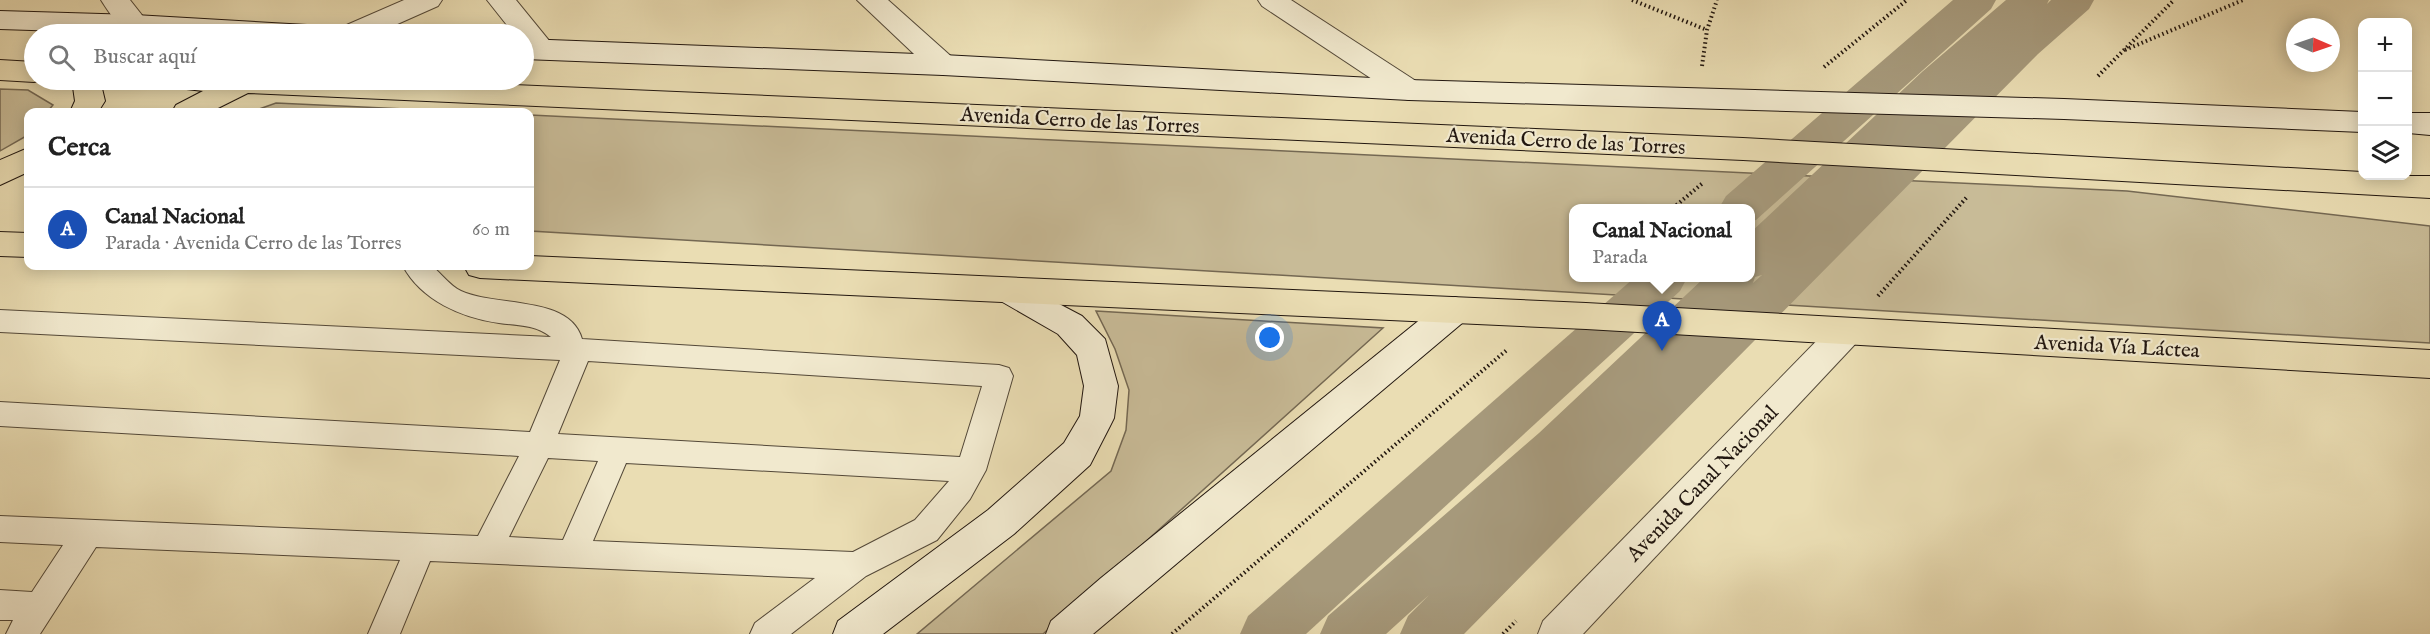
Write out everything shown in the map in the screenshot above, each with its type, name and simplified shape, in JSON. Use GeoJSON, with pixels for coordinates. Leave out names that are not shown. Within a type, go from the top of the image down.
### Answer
{"type":"FeatureCollection","features":[{"type":"Feature","properties":{"kind":"main road"},"geometry":{"type":"LineString","coordinates":[[0,70],[24,71]]}},
{"type":"Feature","properties":{"kind":"main road"},"geometry":{"type":"LineString","coordinates":[[86,108],[90,101],[88,90]]}},
{"type":"Feature","properties":{"kind":"main road"},"geometry":{"type":"LineString","coordinates":[[194,108],[230,90]]}},
{"type":"Feature","properties":{"kind":"main road","name":"Avenida Cerro de las Torres"},"geometry":{"type":"LineString","coordinates":[[441,90],[1980,162],[2430,187]]}},
{"type":"Feature","properties":{"kind":"main road"},"geometry":{"type":"LineString","coordinates":[[0,174],[24,161]]}},
{"type":"Feature","properties":{"kind":"main road"},"geometry":{"type":"LineString","coordinates":[[0,244],[24,245]]}},
{"type":"Feature","properties":{"kind":"main road"},"geometry":{"type":"LineString","coordinates":[[534,269],[1549,314]]}},
{"type":"Feature","properties":{"kind":"main road","name":"Avenida Vía Láctea"},"geometry":{"type":"LineString","coordinates":[[1549,314],[2430,364]]}},
{"type":"Feature","properties":{"kind":"street"},"geometry":{"type":"LineString","coordinates":[[115,0],[135,24]]}},
{"type":"Feature","properties":{"kind":"street"},"geometry":{"type":"LineString","coordinates":[[374,24],[428,0]]}},
{"type":"Feature","properties":{"kind":"street"},"geometry":{"type":"LineString","coordinates":[[501,0],[516,24]]}},
{"type":"Feature","properties":{"kind":"street"},"geometry":{"type":"LineString","coordinates":[[871,0],[942,65]]}},
{"type":"Feature","properties":{"kind":"street"},"geometry":{"type":"LineString","coordinates":[[1272,0],[1409,90]]}},
{"type":"Feature","properties":{"kind":"street"},"geometry":{"type":"LineString","coordinates":[[0,20],[135,24]]}},
{"type":"Feature","properties":{"kind":"street","name":"Avenida Cerro de las Torres"},"geometry":{"type":"LineString","coordinates":[[534,49],[942,65],[1409,90],[2358,122]]}},
{"type":"Feature","properties":{"kind":"street"},"geometry":{"type":"LineString","coordinates":[[2412,123],[2430,124]]}},
{"type":"Feature","properties":{"kind":"street"},"geometry":{"type":"LineString","coordinates":[[852,634],[1002,522],[1077,454],[1097,418],[1101,386],[1093,349],[1070,325],[1010,291]]}},
{"type":"Feature","properties":{"kind":"street"},"geometry":{"type":"LineString","coordinates":[[1065,634],[1114,590],[1455,310]]}},
{"type":"Feature","properties":{"kind":"street","name":"Avenida Canal Nacional"},"geometry":{"type":"LineString","coordinates":[[1557,634],[1847,331]]}},
{"type":"Feature","properties":{"kind":"lane"},"geometry":{"type":"LineString","coordinates":[[420,270],[450,298],[496,312],[544,317],[567,334],[574,361],[539,446],[487,550]]}},
{"type":"Feature","properties":{"kind":"lane"},"geometry":{"type":"LineString","coordinates":[[0,321],[571,349],[999,376],[971,470],[960,490],[926,530],[855,566],[766,634]]}},
{"type":"Feature","properties":{"kind":"lane"},"geometry":{"type":"LineString","coordinates":[[0,414],[971,470]]}},
{"type":"Feature","properties":{"kind":"lane"},"geometry":{"type":"LineString","coordinates":[[572,554],[617,450]]}},
{"type":"Feature","properties":{"kind":"lane"},"geometry":{"type":"LineString","coordinates":[[0,529],[855,566]]}},
{"type":"Feature","properties":{"kind":"lane"},"geometry":{"type":"LineString","coordinates":[[22,634],[88,533]]}},
{"type":"Feature","properties":{"kind":"lane"},"geometry":{"type":"LineString","coordinates":[[384,634],[421,547]]}},
{"type":"Feature","properties":{"kind":"lane"},"geometry":{"type":"LineString","coordinates":[[0,605],[40,607]]}},
{"type":"Feature","properties":{"kind":"path"},"geometry":{"type":"LineString","coordinates":[[1632,0],[1707,30]]}},
{"type":"Feature","properties":{"kind":"path"},"geometry":{"type":"LineString","coordinates":[[1698,99],[1707,30],[1717,0]]}},
{"type":"Feature","properties":{"kind":"path"},"geometry":{"type":"LineString","coordinates":[[2123,51],[2243,0]]}},
{"type":"Feature","properties":{"kind":"path"},"geometry":{"type":"LineString","coordinates":[[1172,634],[1549,314]]}},
{"type":"Feature","properties":{"kind":"shaded area"},"geometry":{"type":"Polygon","coordinates":[[[0,89],[28,90],[53,105],[50,108],[24,108],[24,137],[0,151],[0,89]]]}},
{"type":"Feature","properties":{"kind":"shaded area"},"geometry":{"type":"Polygon","coordinates":[[[276,103],[384,108],[262,108],[276,103]]]}},
{"type":"Feature","properties":{"kind":"shaded area"},"geometry":{"type":"Polygon","coordinates":[[[534,115],[2127,191],[2430,226],[2430,343],[534,231],[534,115]]]}},
{"type":"Feature","properties":{"kind":"shaded area"},"geometry":{"type":"Polygon","coordinates":[[[1096,311],[1383,328],[1043,634],[917,634],[1111,471],[1126,430],[1129,390],[1115,349],[1096,311]]]}},
{"type":"Feature","properties":{"kind":"waterway"},"geometry":{"type":"LineString","coordinates":[[1746,204],[1977,0]]}},
{"type":"Feature","properties":{"kind":"waterway"},"geometry":{"type":"LineString","coordinates":[[1755,256],[1937,81],[2030,0]]}},
{"type":"Feature","properties":{"kind":"waterway"},"geometry":{"type":"LineString","coordinates":[[1427,634],[2024,45],[2075,0]]}},
{"type":"Feature","properties":{"kind":"waterway"},"geometry":{"type":"LineString","coordinates":[[1267,634],[1660,282]]}},
{"type":"Feature","properties":{"kind":"waterway"},"geometry":{"type":"LineString","coordinates":[[1347,634],[1557,448],[1729,282]]}},
{"type":"Feature","properties":{"kind":"place","name":"Canal Nacional"},"geometry":{"type":"Point","coordinates":[1662,351]}}]}
